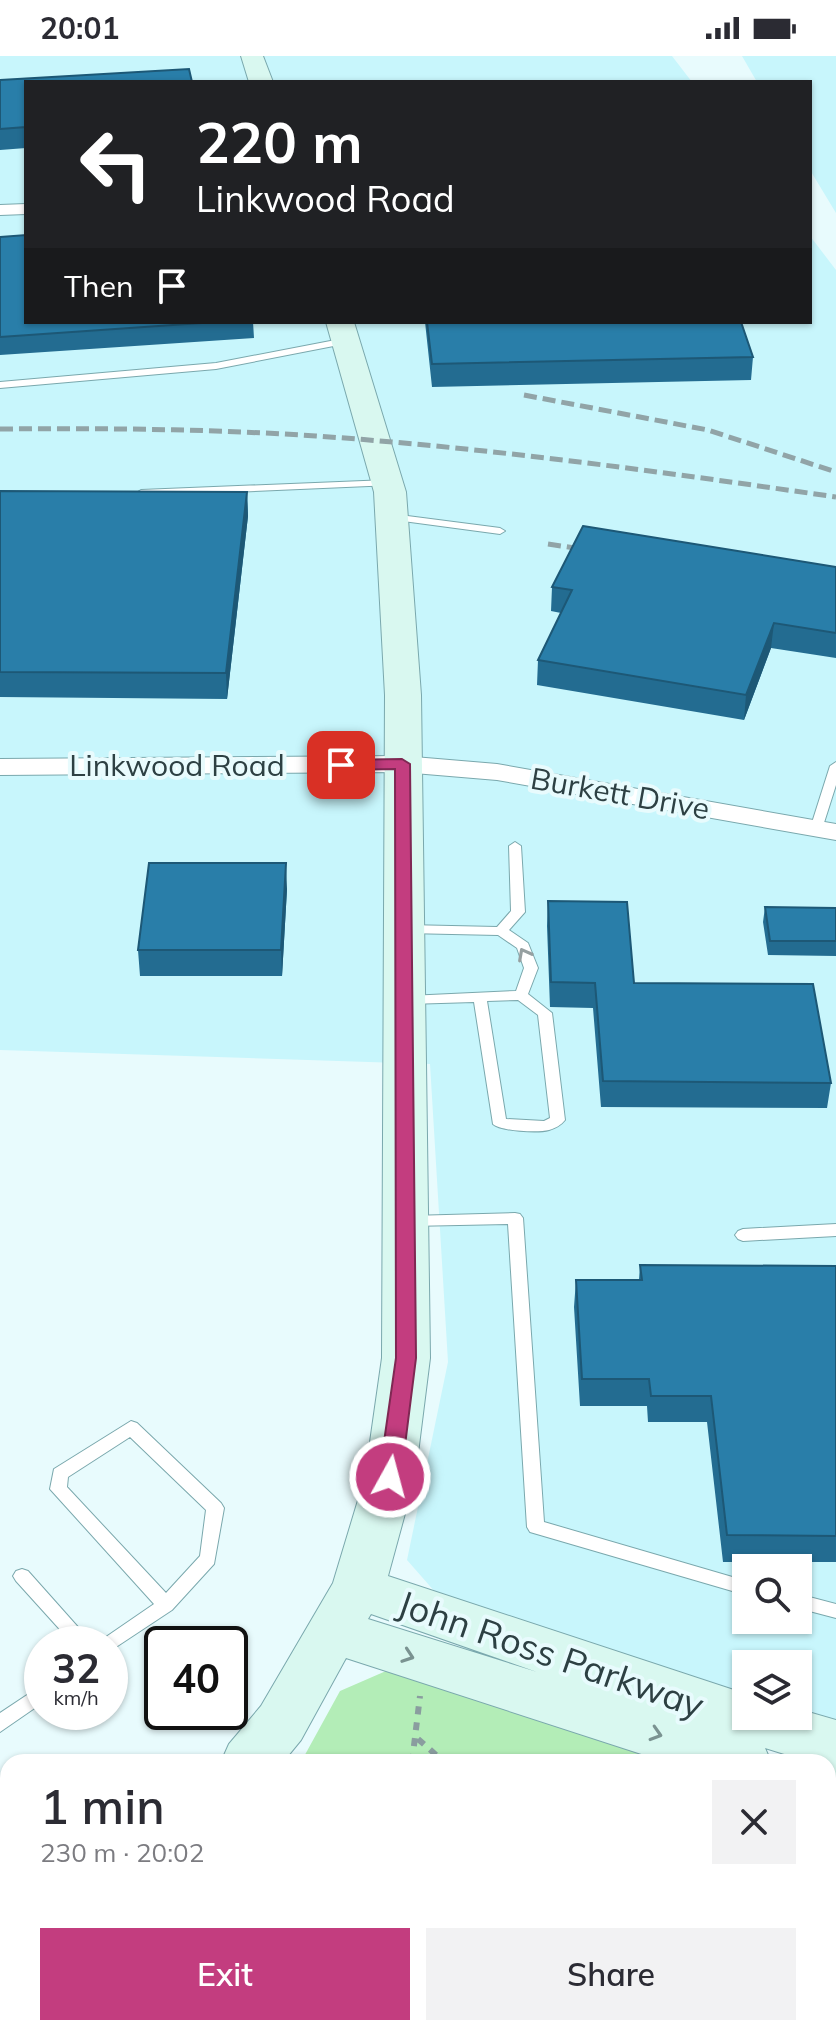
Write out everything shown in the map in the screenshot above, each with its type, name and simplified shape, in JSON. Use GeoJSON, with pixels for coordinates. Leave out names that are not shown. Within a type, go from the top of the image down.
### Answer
{"type":"FeatureCollection","features":[{"type":"Feature","properties":{"kind":"street"},"geometry":{"type":"LineString","coordinates":[[252,56],[260,80]]}},
{"type":"Feature","properties":{"kind":"street"},"geometry":{"type":"LineString","coordinates":[[0,210],[24,209]]}},
{"type":"Feature","properties":{"kind":"street"},"geometry":{"type":"LineString","coordinates":[[256,1754],[281,1723],[346,1610],[390,1477],[406,1358],[403,695],[390,500],[377,440],[343,332]]}},
{"type":"Feature","properties":{"kind":"street","name":"Linkwood Road"},"geometry":{"type":"LineString","coordinates":[[0,767],[402,764]]}},
{"type":"Feature","properties":{"kind":"street","name":"Burkett Drive"},"geometry":{"type":"LineString","coordinates":[[402,764],[497,772],[826,831]]}},
{"type":"Feature","properties":{"kind":"street","name":"John Ross Parkway"},"geometry":{"type":"LineString","coordinates":[[346,1610],[423,1662],[717,1754]]}},
{"type":"Feature","properties":{"kind":"street","name":"John Ross Parkway"},"geometry":{"type":"LineString","coordinates":[[346,1610],[704,1706],[836,1745]]}},
{"type":"Feature","properties":{"kind":"lane"},"geometry":{"type":"LineString","coordinates":[[0,385],[216,366],[343,332]]}},
{"type":"Feature","properties":{"kind":"lane"},"geometry":{"type":"LineString","coordinates":[[133,493],[390,500],[500,531]]}},
{"type":"Feature","properties":{"kind":"lane"},"geometry":{"type":"LineString","coordinates":[[826,831],[836,766]]}},
{"type":"Feature","properties":{"kind":"lane"},"geometry":{"type":"LineString","coordinates":[[501,931],[518,912],[515,846]]}},
{"type":"Feature","properties":{"kind":"lane"},"geometry":{"type":"LineString","coordinates":[[403,929],[501,931],[523,946],[531,968],[521,995]]}},
{"type":"Feature","properties":{"kind":"lane"},"geometry":{"type":"LineString","coordinates":[[404,1000],[521,995],[545,1013],[558,1120],[546,1126],[500,1124],[480,999]]}},
{"type":"Feature","properties":{"kind":"lane"},"geometry":{"type":"LineString","coordinates":[[405,1221],[515,1218],[536,1527],[732,1584]]}},
{"type":"Feature","properties":{"kind":"lane"},"geometry":{"type":"LineString","coordinates":[[743,1235],[836,1230]]}},
{"type":"Feature","properties":{"kind":"lane"},"geometry":{"type":"LineString","coordinates":[[128,1631],[166,1605],[208,1559],[215,1508],[131,1428],[60,1474],[58,1489],[166,1605]]}},
{"type":"Feature","properties":{"kind":"lane"},"geometry":{"type":"LineString","coordinates":[[22,1576],[68,1626]]}},
{"type":"Feature","properties":{"kind":"lane"},"geometry":{"type":"LineString","coordinates":[[812,1605],[836,1611]]}},
{"type":"Feature","properties":{"kind":"lane"},"geometry":{"type":"LineString","coordinates":[[0,1724],[24,1706]]}},
{"type":"Feature","properties":{"kind":"path"},"geometry":{"type":"LineString","coordinates":[[414,1754],[423,1662]]}},
{"type":"Feature","properties":{"kind":"path"},"geometry":{"type":"LineString","coordinates":[[417,1738],[435,1754]]}},
{"type":"Feature","properties":{"kind":"shaded area"},"geometry":{"type":"Polygon","coordinates":[[[0,56],[672,56],[690,80],[24,80],[24,324],[812,324],[812,239],[836,270],[836,1722],[812,1714],[812,1650],[732,1650],[732,1690],[443,1601],[407,1560],[448,1362],[430,1064],[0,1050],[0,56]]]}},
{"type":"Feature","properties":{"kind":"shaded area"},"geometry":{"type":"Polygon","coordinates":[[[742,56],[836,56],[836,213],[812,173],[812,80],[756,80],[742,56]]]}},
{"type":"Feature","properties":{"kind":"green space"},"geometry":{"type":"Polygon","coordinates":[[[386,1671],[660,1754],[305,1754],[340,1691],[386,1671]]]}},
{"type":"Feature","properties":{"kind":"building"},"geometry":{"type":"Polygon","coordinates":[[[189,69],[192,80],[24,80],[24,127],[0,129],[0,80],[189,69]]]}},
{"type":"Feature","properties":{"kind":"building"},"geometry":{"type":"Polygon","coordinates":[[[24,235],[24,324],[187,324],[0,337],[0,237],[24,235]]]}},
{"type":"Feature","properties":{"kind":"building"},"geometry":{"type":"Polygon","coordinates":[[[427,324],[742,324],[753,357],[432,364],[427,324]]]}},
{"type":"Feature","properties":{"kind":"building"},"geometry":{"type":"Polygon","coordinates":[[[0,491],[247,492],[226,673],[0,672],[0,491]]]}},
{"type":"Feature","properties":{"kind":"building"},"geometry":{"type":"Polygon","coordinates":[[[583,526],[836,567],[836,633],[774,623],[746,695],[538,660],[572,590],[552,587],[583,526]]]}},
{"type":"Feature","properties":{"kind":"building"},"geometry":{"type":"Polygon","coordinates":[[[149,863],[286,863],[281,950],[138,950],[149,863]]]}},
{"type":"Feature","properties":{"kind":"building"},"geometry":{"type":"Polygon","coordinates":[[[548,901],[627,902],[634,983],[813,984],[831,1083],[603,1081],[595,983],[551,982],[548,901]]]}},
{"type":"Feature","properties":{"kind":"building"},"geometry":{"type":"Polygon","coordinates":[[[765,907],[836,908],[836,941],[770,941],[765,907]]]}},
{"type":"Feature","properties":{"kind":"building"},"geometry":{"type":"Polygon","coordinates":[[[640,1265],[836,1266],[836,1536],[727,1535],[711,1396],[651,1396],[649,1379],[582,1379],[576,1280],[642,1280],[640,1265]]]}},
{"type":"Feature","properties":{"kind":"railway"},"geometry":{"type":"LineString","coordinates":[[524,395],[708,430],[836,472]]}},
{"type":"Feature","properties":{"kind":"railway"},"geometry":{"type":"LineString","coordinates":[[0,429],[198,430],[381,441],[576,462],[836,497]]}},
{"type":"Feature","properties":{"kind":"railway"},"geometry":{"type":"LineString","coordinates":[[548,544],[595,551]]}},
{"type":"Feature","properties":{"kind":"route"},"geometry":{"type":"LineString","coordinates":[[341,765],[402,764],[406,1358],[390,1477]]}}]}
